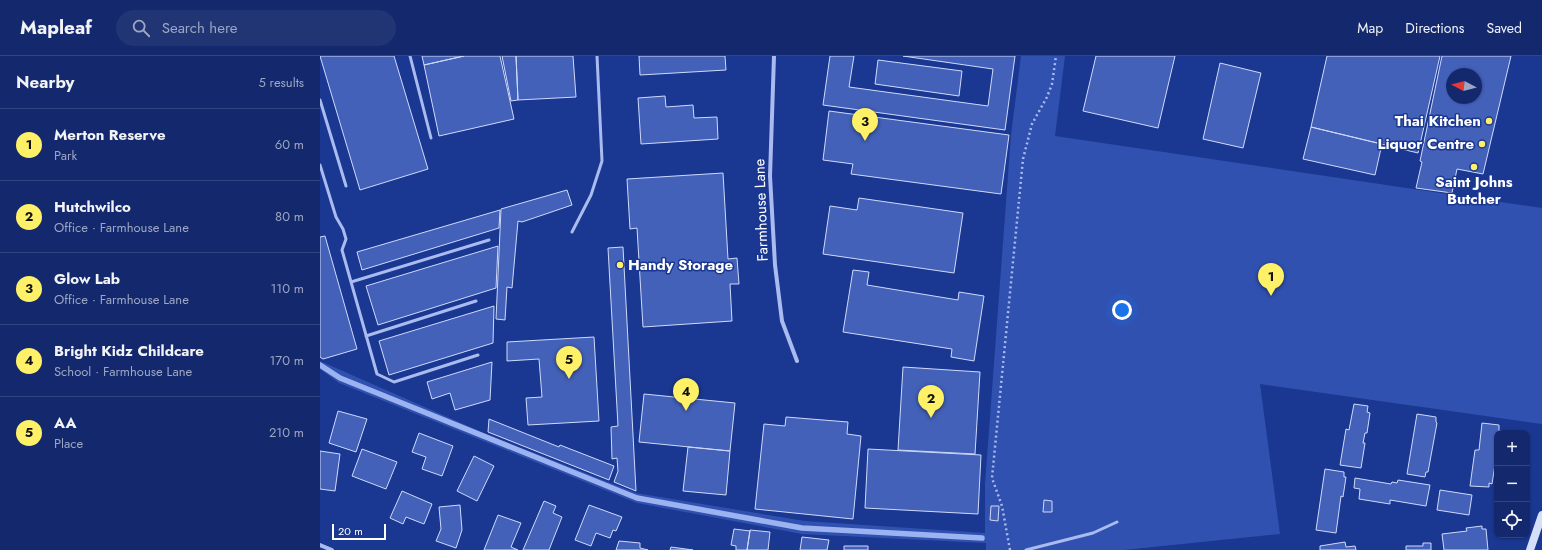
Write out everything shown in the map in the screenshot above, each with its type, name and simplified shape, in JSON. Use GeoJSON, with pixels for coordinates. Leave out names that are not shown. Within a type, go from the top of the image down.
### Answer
{"type":"FeatureCollection","features":[{"type":"Feature","properties":{"kind":"main road"},"geometry":{"type":"LineString","coordinates":[[1530,550],[1542,515]]}},
{"type":"Feature","properties":{"kind":"street","name":"Farmhouse Lane"},"geometry":{"type":"LineString","coordinates":[[774,56],[770,176],[775,265],[782,321],[797,361]]}},
{"type":"Feature","properties":{"kind":"street"},"geometry":{"type":"LineString","coordinates":[[320,545],[332,550]]}},
{"type":"Feature","properties":{"kind":"lane"},"geometry":{"type":"LineString","coordinates":[[410,56],[431,138]]}},
{"type":"Feature","properties":{"kind":"lane"},"geometry":{"type":"LineString","coordinates":[[572,232],[591,195],[602,161],[597,56]]}},
{"type":"Feature","properties":{"kind":"lane"},"geometry":{"type":"LineString","coordinates":[[320,100],[346,186]]}},
{"type":"Feature","properties":{"kind":"lane"},"geometry":{"type":"LineString","coordinates":[[320,166],[336,218],[343,229],[346,238],[342,250],[377,374],[394,382],[478,356]]}},
{"type":"Feature","properties":{"kind":"lane"},"geometry":{"type":"LineString","coordinates":[[351,282],[489,240]]}},
{"type":"Feature","properties":{"kind":"lane"},"geometry":{"type":"LineString","coordinates":[[366,336],[476,301]]}},
{"type":"Feature","properties":{"kind":"lane"},"geometry":{"type":"LineString","coordinates":[[1026,550],[1093,533],[1117,522]]}},
{"type":"Feature","properties":{"kind":"path"},"geometry":{"type":"LineString","coordinates":[[1010,550],[1002,506],[992,478],[1024,159],[1032,124],[1047,97],[1052,84],[1056,56]]}},
{"type":"Feature","properties":{"kind":"shaded area"},"geometry":{"type":"Polygon","coordinates":[[[1021,56],[1065,56],[1055,136],[1542,208],[1542,424],[1260,384],[1280,534],[1124,550],[986,550],[986,543],[802,534],[637,503],[339,383],[320,369],[320,361],[486,434],[636,493],[805,521],[985,533],[985,484],[1011,135],[1021,56]]]}},
{"type":"Feature","properties":{"kind":"building"},"geometry":{"type":"Polygon","coordinates":[[[320,56],[394,56],[428,169],[360,190],[320,56]]]}},
{"type":"Feature","properties":{"kind":"building"},"geometry":{"type":"Polygon","coordinates":[[[422,56],[464,56],[424,65],[422,56]]]}},
{"type":"Feature","properties":{"kind":"building"},"geometry":{"type":"Polygon","coordinates":[[[464,56],[500,56],[514,119],[439,136],[424,65],[464,56]]]}},
{"type":"Feature","properties":{"kind":"building"},"geometry":{"type":"Polygon","coordinates":[[[502,56],[516,56],[518,100],[511,101],[502,56]]]}},
{"type":"Feature","properties":{"kind":"building"},"geometry":{"type":"Polygon","coordinates":[[[516,56],[573,56],[576,97],[518,100],[516,56]]]}},
{"type":"Feature","properties":{"kind":"building"},"geometry":{"type":"Polygon","coordinates":[[[639,56],[725,56],[726,70],[640,75],[639,56]]]}},
{"type":"Feature","properties":{"kind":"building"},"geometry":{"type":"Polygon","coordinates":[[[830,56],[854,56],[849,87],[988,106],[993,69],[903,56],[1015,56],[1005,130],[823,105],[830,56]]]}},
{"type":"Feature","properties":{"kind":"building"},"geometry":{"type":"Polygon","coordinates":[[[1096,56],[1175,56],[1158,128],[1083,111],[1096,56]]]}},
{"type":"Feature","properties":{"kind":"building"},"geometry":{"type":"Polygon","coordinates":[[[1327,56],[1440,56],[1418,153],[1311,127],[1327,56]]]}},
{"type":"Feature","properties":{"kind":"building"},"geometry":{"type":"Polygon","coordinates":[[[1442,56],[1511,56],[1483,174],[1457,169],[1452,193],[1416,188],[1422,162],[1420,161],[1442,56]]]}},
{"type":"Feature","properties":{"kind":"building"},"geometry":{"type":"Polygon","coordinates":[[[878,60],[962,71],[959,96],[875,84],[878,60]]]}},
{"type":"Feature","properties":{"kind":"building"},"geometry":{"type":"Polygon","coordinates":[[[1220,63],[1261,73],[1243,148],[1203,139],[1220,63]]]}},
{"type":"Feature","properties":{"kind":"building"},"geometry":{"type":"Polygon","coordinates":[[[665,96],[666,107],[693,105],[694,118],[717,117],[718,139],[641,144],[638,98],[665,96]]]}},
{"type":"Feature","properties":{"kind":"building"},"geometry":{"type":"Polygon","coordinates":[[[829,111],[1009,135],[1001,194],[851,174],[853,164],[823,160],[829,111]]]}},
{"type":"Feature","properties":{"kind":"building"},"geometry":{"type":"Polygon","coordinates":[[[1311,127],[1382,144],[1375,175],[1303,159],[1311,127]]]}},
{"type":"Feature","properties":{"kind":"building"},"geometry":{"type":"Polygon","coordinates":[[[723,173],[728,259],[737,258],[739,284],[730,284],[732,321],[643,327],[637,228],[630,229],[627,179],[723,173]]]}},
{"type":"Feature","properties":{"kind":"building"},"geometry":{"type":"Polygon","coordinates":[[[567,190],[572,205],[522,222],[518,221],[512,288],[507,287],[505,320],[496,319],[501,209],[567,190]]]}},
{"type":"Feature","properties":{"kind":"building"},"geometry":{"type":"Polygon","coordinates":[[[859,198],[963,213],[954,273],[823,254],[830,206],[857,210],[859,198]]]}},
{"type":"Feature","properties":{"kind":"building"},"geometry":{"type":"Polygon","coordinates":[[[500,210],[499,228],[362,270],[357,252],[500,210]]]}},
{"type":"Feature","properties":{"kind":"building"},"geometry":{"type":"Polygon","coordinates":[[[325,236],[357,349],[323,359],[320,357],[320,237],[325,236]]]}},
{"type":"Feature","properties":{"kind":"building"},"geometry":{"type":"Polygon","coordinates":[[[498,246],[496,288],[378,325],[366,286],[498,246]]]}},
{"type":"Feature","properties":{"kind":"building"},"geometry":{"type":"Polygon","coordinates":[[[623,247],[636,491],[614,482],[618,471],[617,458],[612,459],[611,427],[618,426],[608,248],[623,247]]]}},
{"type":"Feature","properties":{"kind":"building"},"geometry":{"type":"Polygon","coordinates":[[[853,270],[869,272],[867,285],[958,300],[959,292],[984,296],[974,361],[951,357],[952,349],[843,332],[853,270]]]}},
{"type":"Feature","properties":{"kind":"building"},"geometry":{"type":"Polygon","coordinates":[[[494,306],[493,343],[389,375],[379,341],[494,306]]]}},
{"type":"Feature","properties":{"kind":"building"},"geometry":{"type":"Polygon","coordinates":[[[594,337],[599,421],[528,425],[526,398],[542,397],[539,359],[507,361],[507,342],[594,337]]]}},
{"type":"Feature","properties":{"kind":"building"},"geometry":{"type":"Polygon","coordinates":[[[492,362],[490,400],[455,410],[450,393],[432,399],[427,382],[492,362]]]}},
{"type":"Feature","properties":{"kind":"building"},"geometry":{"type":"Polygon","coordinates":[[[903,367],[980,372],[975,454],[898,450],[903,367]]]}},
{"type":"Feature","properties":{"kind":"building"},"geometry":{"type":"Polygon","coordinates":[[[644,394],[735,403],[730,451],[639,442],[644,394]]]}},
{"type":"Feature","properties":{"kind":"building"},"geometry":{"type":"Polygon","coordinates":[[[1354,404],[1368,406],[1367,412],[1370,413],[1367,433],[1365,433],[1363,443],[1365,443],[1361,468],[1340,465],[1346,429],[1349,430],[1354,404]]]}},
{"type":"Feature","properties":{"kind":"building"},"geometry":{"type":"Polygon","coordinates":[[[338,411],[367,419],[356,452],[329,443],[338,411]]]}},
{"type":"Feature","properties":{"kind":"building"},"geometry":{"type":"Polygon","coordinates":[[[1417,414],[1436,417],[1437,423],[1428,472],[1426,472],[1425,477],[1407,474],[1417,414]]]}},
{"type":"Feature","properties":{"kind":"building"},"geometry":{"type":"Polygon","coordinates":[[[786,417],[848,422],[847,434],[861,436],[853,519],[755,509],[764,424],[785,426],[786,417]]]}},
{"type":"Feature","properties":{"kind":"building"},"geometry":{"type":"Polygon","coordinates":[[[489,419],[559,447],[560,445],[614,466],[609,480],[488,432],[489,419]]]}},
{"type":"Feature","properties":{"kind":"building"},"geometry":{"type":"Polygon","coordinates":[[[1482,423],[1499,425],[1499,430],[1494,430],[1494,471],[1492,484],[1489,483],[1489,487],[1470,486],[1475,450],[1479,450],[1482,423]]]}},
{"type":"Feature","properties":{"kind":"building"},"geometry":{"type":"Polygon","coordinates":[[[419,433],[453,446],[442,476],[422,469],[426,457],[412,452],[419,433]]]}},
{"type":"Feature","properties":{"kind":"building"},"geometry":{"type":"Polygon","coordinates":[[[688,447],[730,451],[726,495],[683,491],[688,447]]]}},
{"type":"Feature","properties":{"kind":"building"},"geometry":{"type":"Polygon","coordinates":[[[362,449],[397,462],[386,489],[352,476],[362,449]]]}},
{"type":"Feature","properties":{"kind":"building"},"geometry":{"type":"Polygon","coordinates":[[[868,449],[981,455],[978,514],[865,508],[868,449]]]}},
{"type":"Feature","properties":{"kind":"building"},"geometry":{"type":"Polygon","coordinates":[[[320,451],[340,454],[335,491],[320,489],[320,451]]]}},
{"type":"Feature","properties":{"kind":"building"},"geometry":{"type":"Polygon","coordinates":[[[474,456],[494,466],[477,501],[457,491],[474,456]]]}},
{"type":"Feature","properties":{"kind":"building"},"geometry":{"type":"Polygon","coordinates":[[[1325,469],[1344,472],[1344,477],[1346,477],[1343,497],[1341,496],[1336,533],[1316,530],[1325,469]]]}},
{"type":"Feature","properties":{"kind":"building"},"geometry":{"type":"Polygon","coordinates":[[[1355,478],[1391,484],[1392,482],[1397,483],[1398,480],[1430,485],[1426,506],[1390,500],[1390,504],[1359,499],[1360,489],[1354,488],[1355,478]]]}},
{"type":"Feature","properties":{"kind":"building"},"geometry":{"type":"Polygon","coordinates":[[[1440,490],[1472,495],[1469,515],[1437,510],[1440,490]]]}},
{"type":"Feature","properties":{"kind":"building"},"geometry":{"type":"Polygon","coordinates":[[[402,491],[432,504],[424,524],[406,517],[403,524],[390,518],[402,491]]]}},
{"type":"Feature","properties":{"kind":"building"},"geometry":{"type":"Polygon","coordinates":[[[1044,500],[1052,501],[1052,512],[1043,512],[1044,500]]]}},
{"type":"Feature","properties":{"kind":"building"},"geometry":{"type":"Polygon","coordinates":[[[544,501],[556,506],[553,513],[562,517],[549,550],[523,550],[544,501]]]}},
{"type":"Feature","properties":{"kind":"building"},"geometry":{"type":"Polygon","coordinates":[[[460,505],[462,530],[456,548],[436,541],[441,529],[439,507],[460,505]]]}},
{"type":"Feature","properties":{"kind":"building"},"geometry":{"type":"Polygon","coordinates":[[[589,505],[622,517],[616,531],[613,530],[610,538],[596,533],[591,546],[575,540],[589,505]]]}},
{"type":"Feature","properties":{"kind":"building"},"geometry":{"type":"Polygon","coordinates":[[[991,506],[999,506],[998,521],[990,520],[991,506]]]}},
{"type":"Feature","properties":{"kind":"building"},"geometry":{"type":"Polygon","coordinates":[[[498,515],[521,523],[511,547],[518,550],[484,550],[498,515]]]}},
{"type":"Feature","properties":{"kind":"building"},"geometry":{"type":"Polygon","coordinates":[[[1482,526],[1482,529],[1486,529],[1488,550],[1444,550],[1442,534],[1467,531],[1466,528],[1482,526]]]}},
{"type":"Feature","properties":{"kind":"building"},"geometry":{"type":"Polygon","coordinates":[[[734,529],[750,531],[747,550],[736,550],[736,546],[731,545],[734,529]]]}},
{"type":"Feature","properties":{"kind":"building"},"geometry":{"type":"Polygon","coordinates":[[[750,530],[770,532],[768,550],[747,550],[750,530]]]}},
{"type":"Feature","properties":{"kind":"building"},"geometry":{"type":"Polygon","coordinates":[[[802,537],[829,540],[827,550],[800,550],[802,537]]]}},
{"type":"Feature","properties":{"kind":"building"},"geometry":{"type":"Polygon","coordinates":[[[619,541],[640,543],[640,548],[648,550],[616,550],[619,541]]]}},
{"type":"Feature","properties":{"kind":"building"},"geometry":{"type":"Polygon","coordinates":[[[1345,542],[1346,547],[1355,546],[1356,550],[1320,550],[1320,546],[1345,542]]]}},
{"type":"Feature","properties":{"kind":"building"},"geometry":{"type":"Polygon","coordinates":[[[1423,543],[1431,543],[1431,550],[1406,550],[1406,546],[1423,546],[1423,543]]]}},
{"type":"Feature","properties":{"kind":"building"},"geometry":{"type":"Polygon","coordinates":[[[844,546],[868,546],[868,550],[844,550],[844,546]]]}},
{"type":"Feature","properties":{"kind":"building"},"geometry":{"type":"Polygon","coordinates":[[[671,547],[693,550],[670,550],[671,547]]]}},
{"type":"Feature","properties":{"kind":"waterway"},"geometry":{"type":"LineString","coordinates":[[320,365],[340,378],[637,498],[802,528],[982,538]]}},
{"type":"Feature","properties":{"kind":"place","name":"Thai Kitchen"},"geometry":{"type":"Point","coordinates":[1489,121]}},
{"type":"Feature","properties":{"kind":"place","name":"Glow Lab"},"geometry":{"type":"Point","coordinates":[865,141]}},
{"type":"Feature","properties":{"kind":"place","name":"Liquor Centre"},"geometry":{"type":"Point","coordinates":[1482,144]}},
{"type":"Feature","properties":{"kind":"place","name":"Saint Johns Butcher"},"geometry":{"type":"Point","coordinates":[1474,167]}},
{"type":"Feature","properties":{"kind":"place","name":"Handy Storage"},"geometry":{"type":"Point","coordinates":[620,265]}},
{"type":"Feature","properties":{"kind":"place","name":"Merton Reserve"},"geometry":{"type":"Point","coordinates":[1271,296]}},
{"type":"Feature","properties":{"kind":"place","name":"AA"},"geometry":{"type":"Point","coordinates":[569,379]}},
{"type":"Feature","properties":{"kind":"place","name":"Bright Kidz Childcare"},"geometry":{"type":"Point","coordinates":[686,411]}},
{"type":"Feature","properties":{"kind":"place","name":"Hutchwilco"},"geometry":{"type":"Point","coordinates":[931,418]}}]}
